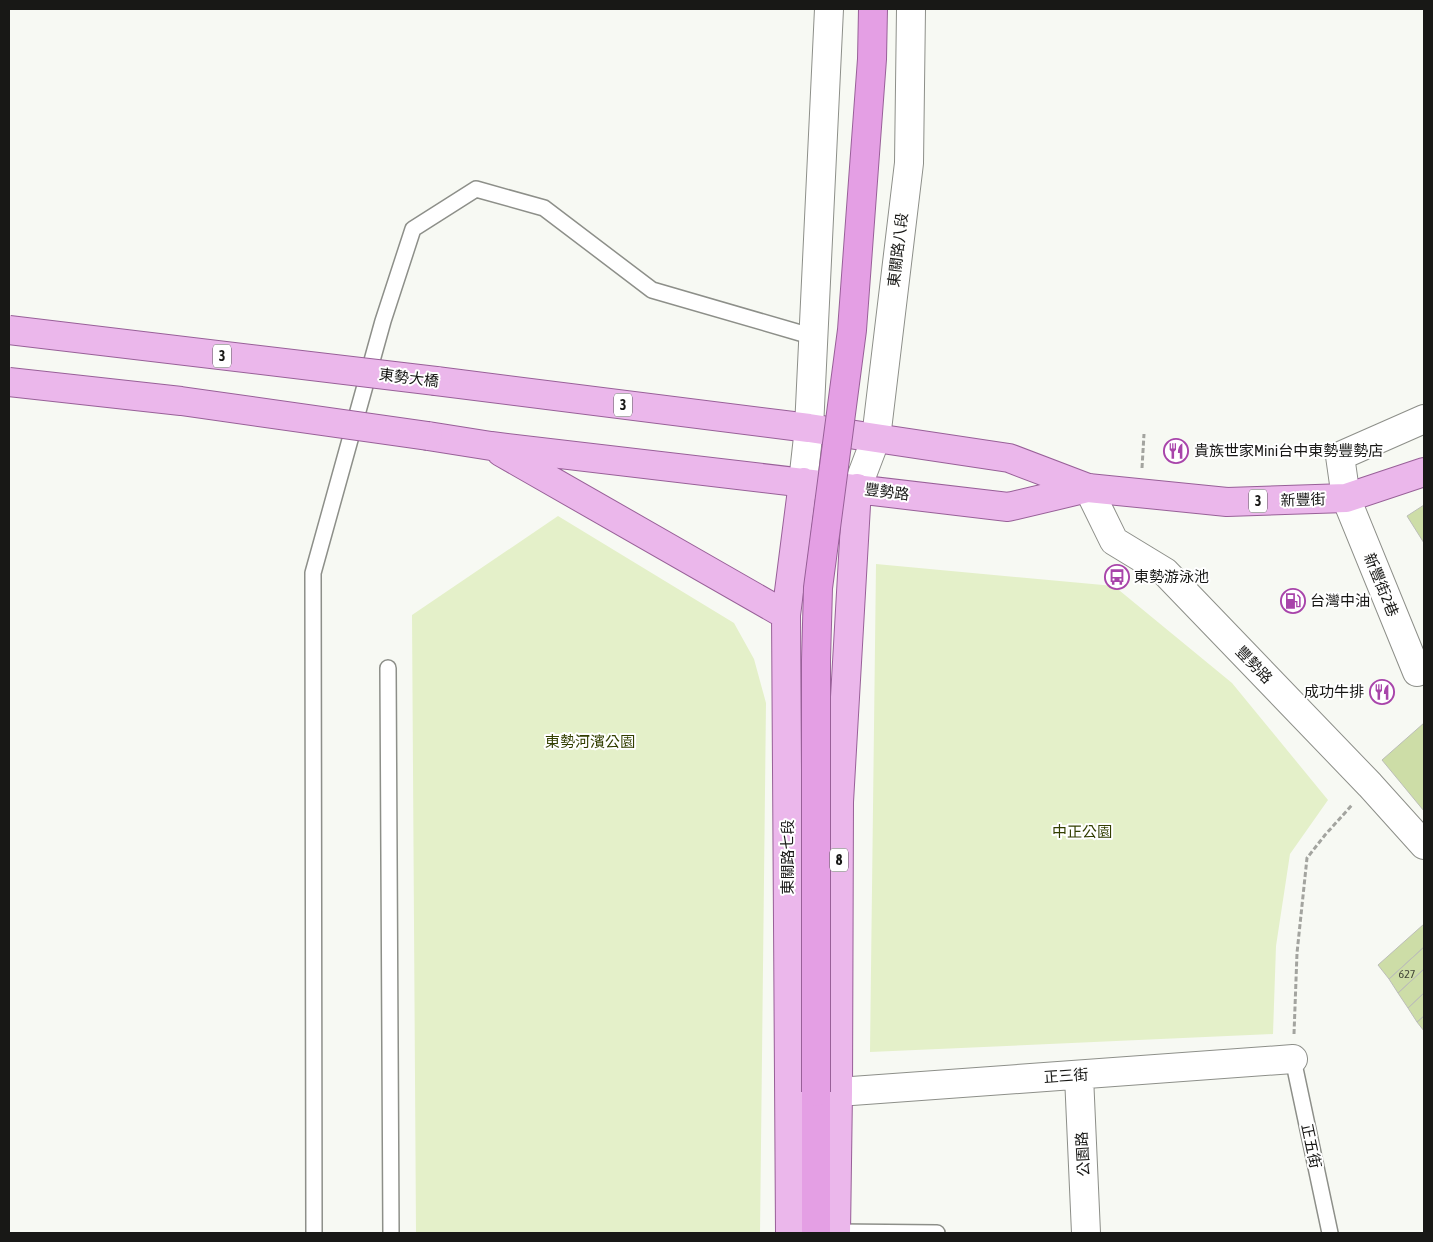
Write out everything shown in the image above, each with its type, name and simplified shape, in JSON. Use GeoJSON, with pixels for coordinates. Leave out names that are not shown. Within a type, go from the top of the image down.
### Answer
{"type":"FeatureCollection","features":[{"type":"Feature","properties":{"kind":"highway"},"geometry":{"type":"LineString","coordinates":[[829,1233],[816,660],[818,588],[852,330],[872,59],[873,9]]}},
{"type":"Feature","properties":{"kind":"main road","name":"東勢大橋"},"geometry":{"type":"LineString","coordinates":[[9,330],[810,428]]}},
{"type":"Feature","properties":{"kind":"main road","name":"3"},"geometry":{"type":"LineString","coordinates":[[9,382],[181,401],[491,446],[803,482]]}},
{"type":"Feature","properties":{"kind":"main road","name":"3"},"geometry":{"type":"LineString","coordinates":[[810,428],[1009,458],[1088,488]]}},
{"type":"Feature","properties":{"kind":"main road"},"geometry":{"type":"LineString","coordinates":[[491,446],[786,615]]}},
{"type":"Feature","properties":{"kind":"main road","name":"新豐街"},"geometry":{"type":"LineString","coordinates":[[1088,488],[1227,502],[1346,498],[1424,472]]}},
{"type":"Feature","properties":{"kind":"main road","name":"豐勢路"},"geometry":{"type":"LineString","coordinates":[[803,482],[1008,507],[1088,488]]}},
{"type":"Feature","properties":{"kind":"main road","name":"東關路七段"},"geometry":{"type":"LineString","coordinates":[[790,1233],[786,615],[803,482]]}},
{"type":"Feature","properties":{"kind":"main road","name":"8"},"geometry":{"type":"LineString","coordinates":[[827,1092],[839,802],[857,488]]}},
{"type":"Feature","properties":{"kind":"main road"},"geometry":{"type":"LineString","coordinates":[[788,802],[839,802]]}},
{"type":"Feature","properties":{"kind":"street"},"geometry":{"type":"LineString","coordinates":[[803,482],[810,428],[829,9]]}},
{"type":"Feature","properties":{"kind":"street","name":"東關路八段"},"geometry":{"type":"LineString","coordinates":[[857,488],[876,438],[909,163],[911,9]]}},
{"type":"Feature","properties":{"kind":"street","name":"新豐街2巷"},"geometry":{"type":"LineString","coordinates":[[1417,672],[1346,498],[1340,456],[1424,418]]}},
{"type":"Feature","properties":{"kind":"street","name":"豐勢路"},"geometry":{"type":"LineString","coordinates":[[1088,488],[1114,541],[1165,572],[1370,785],[1424,845]]}},
{"type":"Feature","properties":{"kind":"street","name":"正三街"},"geometry":{"type":"LineString","coordinates":[[827,1092],[1079,1076],[1293,1059]]}},
{"type":"Feature","properties":{"kind":"street","name":"公園路"},"geometry":{"type":"LineString","coordinates":[[1079,1076],[1086,1233]]}},
{"type":"Feature","properties":{"kind":"lane"},"geometry":{"type":"LineString","coordinates":[[314,1233],[313,573],[383,321],[413,229],[476,189],[484,191],[544,208],[652,290],[814,337]]}},
{"type":"Feature","properties":{"kind":"lane"},"geometry":{"type":"LineString","coordinates":[[388,668],[391,1233]]}},
{"type":"Feature","properties":{"kind":"lane","name":"正五街"},"geometry":{"type":"LineString","coordinates":[[1293,1059],[1330,1233]]}},
{"type":"Feature","properties":{"kind":"lane"},"geometry":{"type":"LineString","coordinates":[[829,1233],[937,1233]]}},
{"type":"Feature","properties":{"kind":"path"},"geometry":{"type":"LineString","coordinates":[[1293,1059],[1298,953],[1307,858],[1370,785]]}},
{"type":"Feature","properties":{"kind":"green space","name":"東勢河濱公園"},"geometry":{"type":"Polygon","coordinates":[[[558,516],[734,623],[754,659],[766,703],[760,1233],[416,1233],[412,615],[558,516]]]}},
{"type":"Feature","properties":{"kind":"green space","name":"中正公園"},"geometry":{"type":"Polygon","coordinates":[[[876,564],[1114,586],[1232,683],[1328,800],[1290,854],[1276,946],[1273,1034],[870,1052],[876,564]]]}},
{"type":"Feature","properties":{"kind":"building"},"geometry":{"type":"Polygon","coordinates":[[[1424,505],[1424,543],[1407,516],[1424,505]]]}},
{"type":"Feature","properties":{"kind":"building"},"geometry":{"type":"Polygon","coordinates":[[[1424,723],[1424,811],[1382,760],[1424,723]]]}},
{"type":"Feature","properties":{"kind":"building"},"geometry":{"type":"Polygon","coordinates":[[[1424,924],[1424,947],[1389,979],[1378,965],[1424,924]]]}},
{"type":"Feature","properties":{"kind":"building"},"geometry":{"type":"Polygon","coordinates":[[[1424,947],[1424,969],[1398,993],[1389,979],[1424,947]]]}},
{"type":"Feature","properties":{"kind":"building"},"geometry":{"type":"Polygon","coordinates":[[[1424,969],[1424,993],[1408,1008],[1398,993],[1424,969]]]}},
{"type":"Feature","properties":{"kind":"building"},"geometry":{"type":"Polygon","coordinates":[[[1424,993],[1424,1016],[1417,1022],[1408,1008],[1424,993]]]}},
{"type":"Feature","properties":{"kind":"building"},"geometry":{"type":"Polygon","coordinates":[[[1424,1016],[1424,1031],[1417,1022],[1424,1016]]]}},
{"type":"Feature","properties":{"kind":"place","name":"貴族世家Mini台中東勢豐勢店"},"geometry":{"type":"Point","coordinates":[1176,451]}},
{"type":"Feature","properties":{"kind":"place","name":"東勢游泳池"},"geometry":{"type":"Point","coordinates":[1117,577]}},
{"type":"Feature","properties":{"kind":"place","name":"台灣中油"},"geometry":{"type":"Point","coordinates":[1293,601]}},
{"type":"Feature","properties":{"kind":"place","name":"成功牛排"},"geometry":{"type":"Point","coordinates":[1382,692]}}]}
